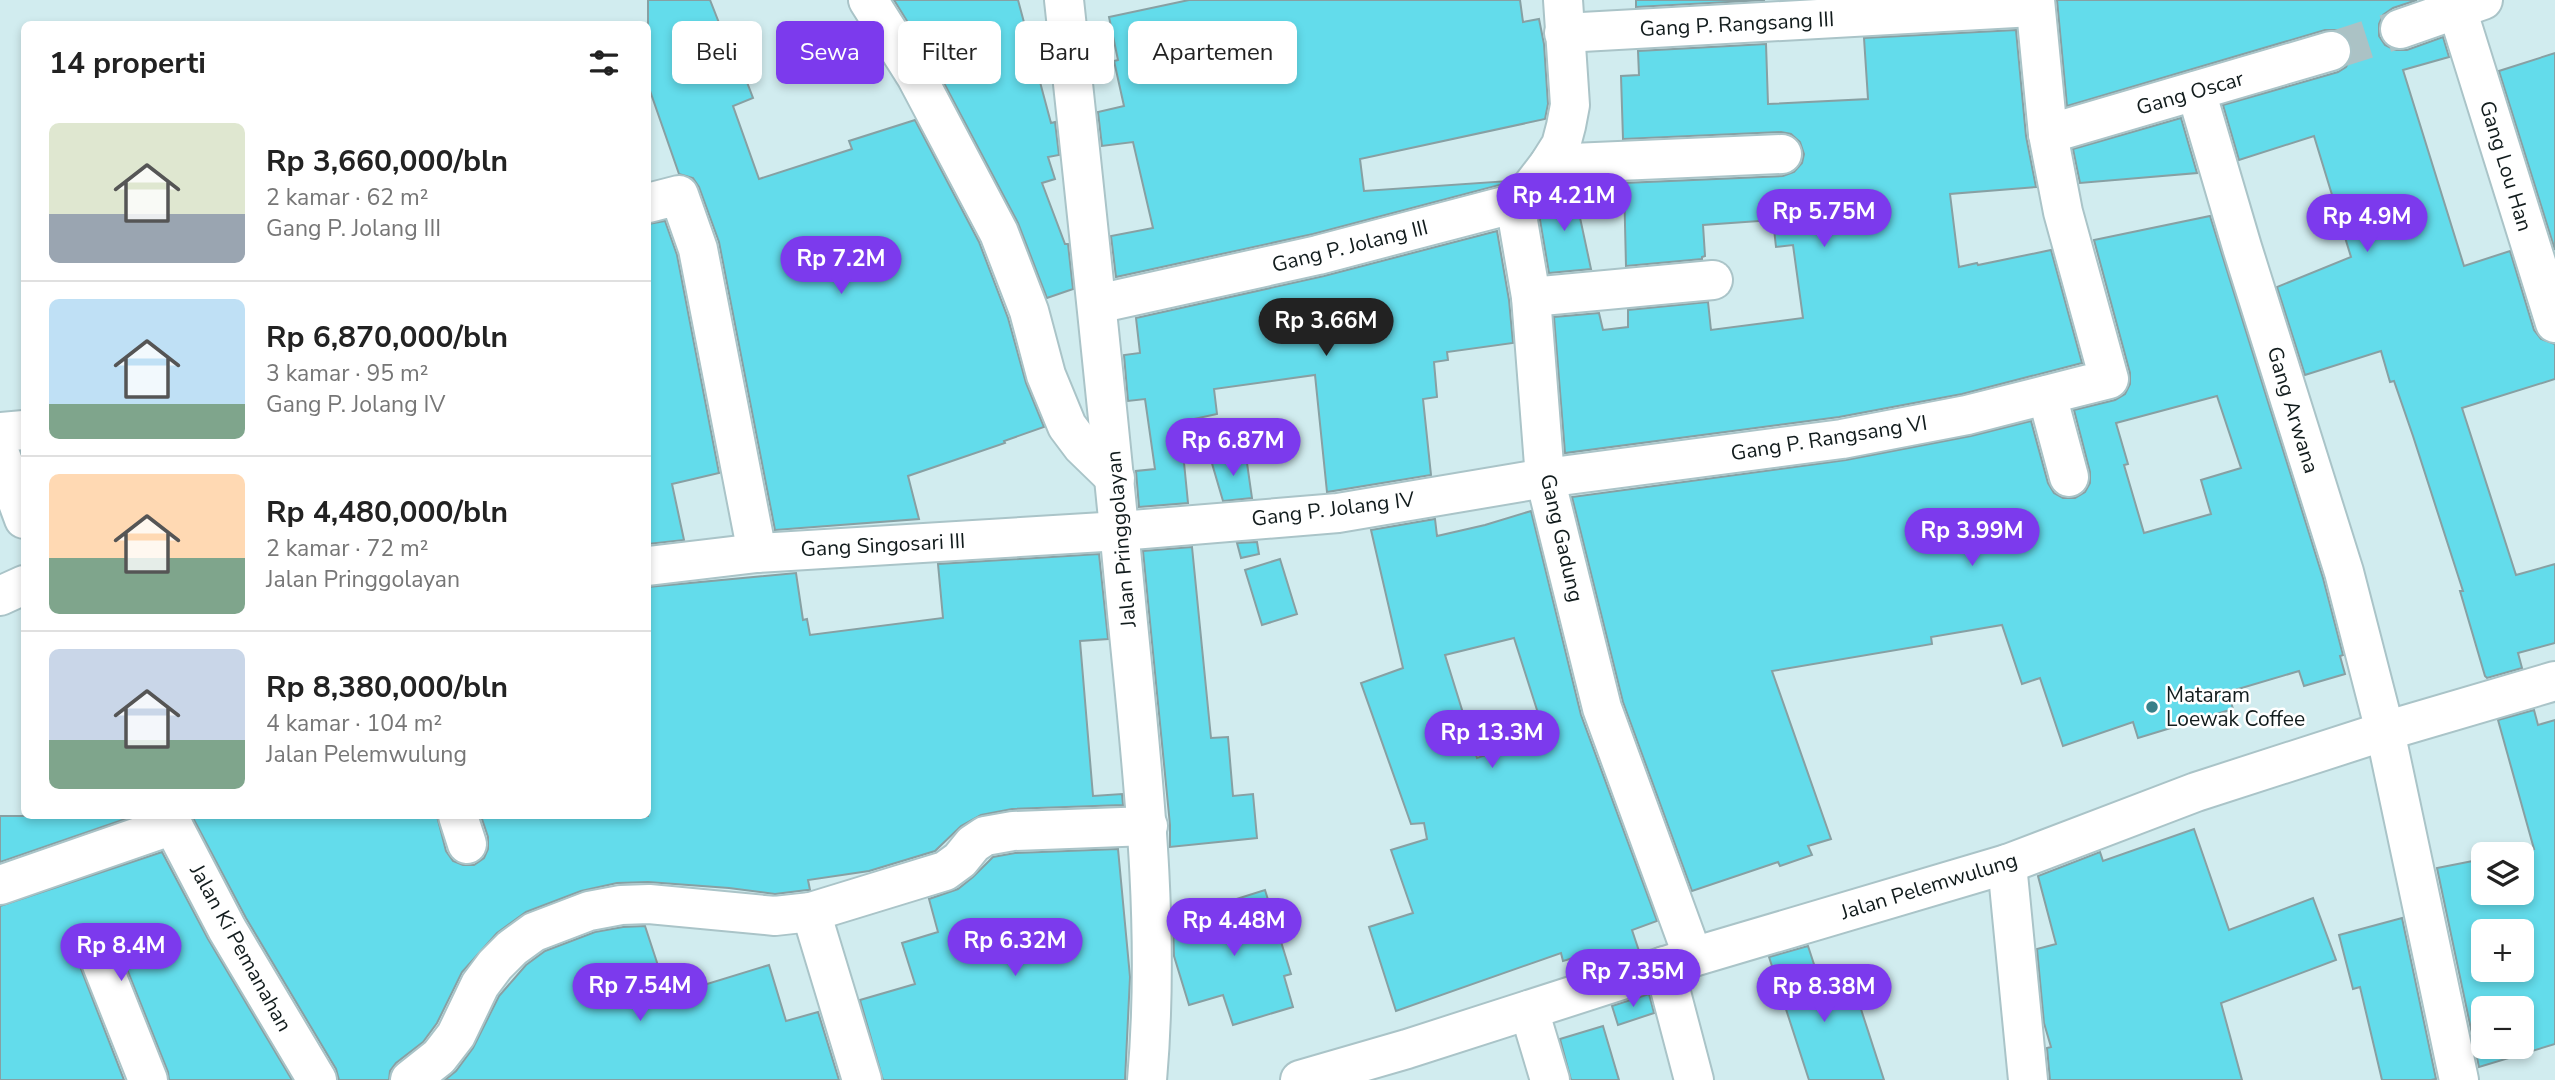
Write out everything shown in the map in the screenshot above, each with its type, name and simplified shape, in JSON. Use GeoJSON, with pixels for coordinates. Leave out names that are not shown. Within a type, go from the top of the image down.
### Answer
{"type":"FeatureCollection","features":[{"type":"Feature","properties":{"kind":"street"},"geometry":{"type":"LineString","coordinates":[[868,0],[916,76],[999,233],[1028,311],[1046,375],[1067,426],[1082,446],[1115,478]]}},
{"type":"Feature","properties":{"kind":"street","name":"Jalan Pringgolayan"},"geometry":{"type":"LineString","coordinates":[[1064,0],[1115,478],[1148,826],[1152,898],[1152,1027],[1147,1080]]}},
{"type":"Feature","properties":{"kind":"street"},"geometry":{"type":"LineString","coordinates":[[2035,3],[2048,134]]}},
{"type":"Feature","properties":{"kind":"street","name":"Gang P. Rangsang III"},"geometry":{"type":"LineString","coordinates":[[1564,16],[2035,3]]}},
{"type":"Feature","properties":{"kind":"street"},"geometry":{"type":"LineString","coordinates":[[2400,29],[2470,4]]}},
{"type":"Feature","properties":{"kind":"street","name":"Gang Lou Han"},"geometry":{"type":"LineString","coordinates":[[2470,4],[2555,323]]}},
{"type":"Feature","properties":{"kind":"street"},"geometry":{"type":"LineString","coordinates":[[1520,201],[1561,145],[1570,105],[1564,16]]}},
{"type":"Feature","properties":{"kind":"street","name":"Gang Oscar"},"geometry":{"type":"LineString","coordinates":[[2048,134],[2331,51]]}},
{"type":"Feature","properties":{"kind":"street","name":"Gang Arwana"},"geometry":{"type":"LineString","coordinates":[[2196,92],[2344,572],[2385,731],[2459,1080]]}},
{"type":"Feature","properties":{"kind":"street","name":"Gang P. Rangsang VI"},"geometry":{"type":"LineString","coordinates":[[1545,478],[1842,439],[1967,415],[2109,379],[2063,212],[2048,134]]}},
{"type":"Feature","properties":{"kind":"street"},"geometry":{"type":"LineString","coordinates":[[1549,164],[1782,154]]}},
{"type":"Feature","properties":{"kind":"street"},"geometry":{"type":"LineString","coordinates":[[651,202],[679,195],[698,249],[757,553]]}},
{"type":"Feature","properties":{"kind":"street","name":"Gang P. Jolang III"},"geometry":{"type":"LineString","coordinates":[[1097,304],[1318,255],[1520,201]]}},
{"type":"Feature","properties":{"kind":"street","name":"Gang Gadung"},"geometry":{"type":"LineString","coordinates":[[1520,201],[1518,221],[1531,297],[1545,478],[1602,708],[1679,962],[1694,1080]]}},
{"type":"Feature","properties":{"kind":"street"},"geometry":{"type":"LineString","coordinates":[[1531,297],[1713,280]]}},
{"type":"Feature","properties":{"kind":"street"},"geometry":{"type":"LineString","coordinates":[[2047,395],[2069,477]]}},
{"type":"Feature","properties":{"kind":"street"},"geometry":{"type":"LineString","coordinates":[[0,432],[21,430]]}},
{"type":"Feature","properties":{"kind":"street"},"geometry":{"type":"LineString","coordinates":[[0,454],[21,511]]}},
{"type":"Feature","properties":{"kind":"street","name":"Gang P. Jolang IV"},"geometry":{"type":"LineString","coordinates":[[1119,531],[1338,513],[1545,478]]}},
{"type":"Feature","properties":{"kind":"street","name":"Gang Singosari III"},"geometry":{"type":"LineString","coordinates":[[651,566],[757,553],[1119,531]]}},
{"type":"Feature","properties":{"kind":"street"},"geometry":{"type":"LineString","coordinates":[[0,596],[21,586]]}},
{"type":"Feature","properties":{"kind":"street","name":"Jalan Pelemwulung"},"geometry":{"type":"LineString","coordinates":[[1300,1080],[1411,1064],[1529,1010],[2007,864],[2196,792],[2385,731],[2555,681]]}},
{"type":"Feature","properties":{"kind":"street"},"geometry":{"type":"LineString","coordinates":[[0,885],[170,820]]}},
{"type":"Feature","properties":{"kind":"street","name":"Jalan Ki Pemanahan"},"geometry":{"type":"LineString","coordinates":[[170,820],[227,929],[317,1080]]}},
{"type":"Feature","properties":{"kind":"street"},"geometry":{"type":"LineString","coordinates":[[410,1080],[439,1058],[456,1035],[480,985],[512,948],[534,932],[589,911],[621,905],[649,904],[775,916],[811,912],[945,871],[960,860],[972,844],[985,836],[1013,831],[1148,826]]}},
{"type":"Feature","properties":{"kind":"street"},"geometry":{"type":"LineString","coordinates":[[2007,864],[2028,1080]]}},
{"type":"Feature","properties":{"kind":"street"},"geometry":{"type":"LineString","coordinates":[[811,912],[862,1080]]}},
{"type":"Feature","properties":{"kind":"street"},"geometry":{"type":"LineString","coordinates":[[101,962],[148,1080]]}},
{"type":"Feature","properties":{"kind":"street"},"geometry":{"type":"LineString","coordinates":[[1529,1010],[1550,1080]]}},
{"type":"Feature","properties":{"kind":"building"},"geometry":{"type":"Polygon","coordinates":[[[648,0],[710,0],[718,21],[672,21],[672,84],[748,84],[753,98],[733,106],[759,179],[852,149],[849,141],[915,120],[979,242],[1008,318],[1026,383],[1044,427],[908,476],[919,519],[775,530],[719,242],[699,187],[693,178],[679,174],[651,94],[651,21],[648,21],[648,0]]]}},
{"type":"Feature","properties":{"kind":"building"},"geometry":{"type":"Polygon","coordinates":[[[894,0],[1018,0],[1024,21],[1015,21],[1015,84],[1041,84],[1051,123],[1055,122],[1059,155],[1048,157],[1055,179],[1042,183],[1065,244],[1068,244],[1073,289],[1047,298],[1018,223],[945,84],[1001,84],[1001,21],[907,21],[894,0]]]}},
{"type":"Feature","properties":{"kind":"building"},"geometry":{"type":"Polygon","coordinates":[[[1189,0],[1520,0],[1523,22],[1539,19],[1544,44],[1548,104],[1545,119],[1360,159],[1364,191],[1508,181],[1507,183],[1313,234],[1116,277],[1111,236],[1153,228],[1133,142],[1102,146],[1098,112],[1124,106],[1114,61],[1118,60],[1114,21],[1110,21],[1109,17],[1189,0]]]}},
{"type":"Feature","properties":{"kind":"building"},"geometry":{"type":"Polygon","coordinates":[[[1636,0],[1765,0],[1636,7],[1636,0]]]}},
{"type":"Feature","properties":{"kind":"building"},"geometry":{"type":"Polygon","coordinates":[[[2057,0],[2417,0],[2393,8],[2383,15],[2379,24],[2379,36],[2385,45],[2395,50],[2407,50],[2443,37],[2449,57],[2403,70],[2464,266],[2510,251],[2534,330],[2541,339],[2555,344],[2555,379],[2462,408],[2516,575],[2555,564],[2555,643],[2518,653],[2522,668],[2487,678],[2485,676],[2460,591],[2463,591],[2413,436],[2394,381],[2390,382],[2381,351],[2305,375],[2277,287],[2351,257],[2314,136],[2239,160],[2223,105],[2338,72],[2346,67],[2352,57],[2352,46],[2347,36],[2337,30],[2325,30],[2067,106],[2057,0]]]}},
{"type":"Feature","properties":{"kind":"building"},"geometry":{"type":"Polygon","coordinates":[[[2016,30],[2026,136],[2036,187],[1950,194],[1959,267],[2051,250],[2082,363],[1962,394],[1839,417],[1565,453],[1554,317],[1599,313],[1603,330],[1628,327],[1628,310],[1708,302],[1711,330],[1803,318],[1793,245],[1776,247],[1773,220],[1703,225],[1705,256],[1702,259],[1626,266],[1624,183],[1783,176],[1794,172],[1802,163],[1804,154],[1800,142],[1791,134],[1781,132],[1623,139],[1621,76],[1639,75],[1638,51],[1766,44],[1768,104],[1868,99],[1864,38],[2016,30]]]}},
{"type":"Feature","properties":{"kind":"building"},"geometry":{"type":"Polygon","coordinates":[[[2555,53],[2555,250],[2499,71],[2555,53]]]}},
{"type":"Feature","properties":{"kind":"building"},"geometry":{"type":"Polygon","coordinates":[[[2181,118],[2197,173],[2080,183],[2073,149],[2181,118]]]}},
{"type":"Feature","properties":{"kind":"building"},"geometry":{"type":"Polygon","coordinates":[[[1560,185],[1573,185],[1591,269],[1549,273],[1540,220],[1541,210],[1560,185]]]}},
{"type":"Feature","properties":{"kind":"building"},"geometry":{"type":"Polygon","coordinates":[[[2210,216],[2323,578],[2343,655],[2340,656],[2345,674],[2304,686],[2299,671],[2228,692],[2233,709],[2138,738],[2133,722],[2063,746],[2040,678],[2022,684],[2002,625],[1931,637],[1932,644],[1772,671],[1831,839],[1808,846],[1812,855],[1780,866],[1778,862],[1692,891],[1623,702],[1572,497],[1846,460],[1971,436],[2031,421],[2048,483],[2054,493],[2063,498],[2075,498],[2085,492],[2090,483],[2090,472],[2074,410],[2115,400],[2125,394],[2130,384],[2130,373],[2094,240],[2210,216]],[[2217,396],[2116,423],[2128,464],[2124,465],[2144,533],[2211,514],[2201,480],[2241,468],[2217,396]]]}},
{"type":"Feature","properties":{"kind":"building"},"geometry":{"type":"Polygon","coordinates":[[[665,221],[677,255],[719,473],[672,484],[684,540],[651,544],[651,223],[665,221]]]}},
{"type":"Feature","properties":{"kind":"building"},"geometry":{"type":"Polygon","coordinates":[[[1497,231],[1509,300],[1513,343],[1447,352],[1448,360],[1434,362],[1437,397],[1423,399],[1431,475],[1327,492],[1315,375],[1214,389],[1217,414],[1180,422],[1188,503],[1139,507],[1136,471],[1155,469],[1145,399],[1128,401],[1124,355],[1140,353],[1136,318],[1324,276],[1497,231]]]}},
{"type":"Feature","properties":{"kind":"building"},"geometry":{"type":"Polygon","coordinates":[[[1246,456],[1252,498],[1223,501],[1211,460],[1246,456]]]}},
{"type":"Feature","properties":{"kind":"building"},"geometry":{"type":"Polygon","coordinates":[[[1531,511],[1581,715],[1657,921],[1632,930],[1639,951],[1597,965],[1593,952],[1563,961],[1561,953],[1396,1011],[1369,927],[1413,913],[1391,850],[1427,839],[1424,823],[1411,824],[1361,683],[1403,668],[1371,530],[1435,519],[1437,536],[1531,511]],[[1514,638],[1445,655],[1477,758],[1545,735],[1514,638]]]}},
{"type":"Feature","properties":{"kind":"building"},"geometry":{"type":"Polygon","coordinates":[[[1257,542],[1259,554],[1241,558],[1237,543],[1257,542]]]}},
{"type":"Feature","properties":{"kind":"building"},"geometry":{"type":"Polygon","coordinates":[[[1192,547],[1211,738],[1228,737],[1233,796],[1253,794],[1257,838],[1170,847],[1143,551],[1192,547]]]}},
{"type":"Feature","properties":{"kind":"building"},"geometry":{"type":"Polygon","coordinates":[[[1099,554],[1108,639],[1080,641],[1093,796],[1122,794],[1123,805],[1012,809],[981,815],[961,826],[935,851],[869,871],[808,880],[810,890],[775,894],[648,882],[617,883],[581,891],[526,912],[497,933],[462,972],[437,1023],[423,1042],[396,1063],[390,1071],[389,1080],[339,1080],[336,1069],[246,918],[194,819],[438,819],[446,851],[453,861],[474,865],[484,858],[488,849],[488,837],[482,819],[651,819],[651,587],[796,573],[803,620],[807,619],[810,635],[943,618],[938,564],[1099,554]]]}},
{"type":"Feature","properties":{"kind":"building"},"geometry":{"type":"Polygon","coordinates":[[[1280,559],[1297,614],[1262,625],[1245,570],[1280,559]]]}},
{"type":"Feature","properties":{"kind":"building"},"geometry":{"type":"Polygon","coordinates":[[[2534,710],[2538,725],[2555,720],[2555,1044],[2534,1050],[2534,996],[2471,996],[2471,1029],[2437,868],[2471,861],[2471,905],[2534,905],[2532,842],[2498,720],[2534,710]]]}},
{"type":"Feature","properties":{"kind":"building"},"geometry":{"type":"Polygon","coordinates":[[[0,816],[21,816],[21,819],[125,819],[0,862],[0,816]]]}},
{"type":"Feature","properties":{"kind":"building"},"geometry":{"type":"Polygon","coordinates":[[[2194,829],[2229,930],[2313,898],[2336,960],[2221,1003],[2242,1080],[2050,1080],[2047,1048],[2051,1047],[2044,1023],[2037,949],[2056,944],[2038,876],[2100,852],[2103,861],[2194,829]]]}},
{"type":"Feature","properties":{"kind":"building"},"geometry":{"type":"Polygon","coordinates":[[[1118,849],[1130,977],[1125,1080],[883,1080],[860,1000],[915,984],[902,943],[938,932],[929,899],[958,889],[993,857],[1015,853],[1118,849]]]}},
{"type":"Feature","properties":{"kind":"building"},"geometry":{"type":"Polygon","coordinates":[[[162,852],[208,939],[292,1080],[169,1080],[121,954],[114,944],[103,940],[92,942],[84,948],[80,958],[81,969],[124,1080],[0,1080],[0,906],[162,852]]]}},
{"type":"Feature","properties":{"kind":"building"},"geometry":{"type":"Polygon","coordinates":[[[1265,890],[1291,974],[1284,976],[1293,1007],[1233,1025],[1223,995],[1189,1005],[1174,956],[1173,919],[1265,890]]]}},
{"type":"Feature","properties":{"kind":"building"},"geometry":{"type":"Polygon","coordinates":[[[2402,918],[2436,1079],[2431,1080],[2382,1080],[2360,987],[2353,989],[2339,935],[2402,918]]]}},
{"type":"Feature","properties":{"kind":"building"},"geometry":{"type":"Polygon","coordinates":[[[645,926],[668,996],[769,965],[786,1021],[818,1012],[839,1080],[445,1080],[456,1071],[473,1048],[499,996],[526,965],[545,951],[595,932],[645,926]]]}},
{"type":"Feature","properties":{"kind":"building"},"geometry":{"type":"Polygon","coordinates":[[[1808,946],[1828,1007],[1857,997],[1884,1080],[1809,1080],[1769,957],[1808,946]]]}},
{"type":"Feature","properties":{"kind":"building"},"geometry":{"type":"Polygon","coordinates":[[[1649,994],[1654,1013],[1618,1025],[1612,1006],[1649,994]]]}},
{"type":"Feature","properties":{"kind":"building"},"geometry":{"type":"Polygon","coordinates":[[[1603,1026],[1619,1080],[1571,1080],[1560,1039],[1603,1026]]]}},
{"type":"Feature","properties":{"kind":"building"},"geometry":{"type":"Polygon","coordinates":[[[2477,1059],[2505,1059],[2479,1067],[2477,1059]]]}},
{"type":"Feature","properties":{"kind":"tunnel"},"geometry":{"type":"LineString","coordinates":[[2331,51],[2400,29]]}},
{"type":"Feature","properties":{"kind":"place","name":"Mataram Loewak Coffee"},"geometry":{"type":"Point","coordinates":[2152,707]}}]}
